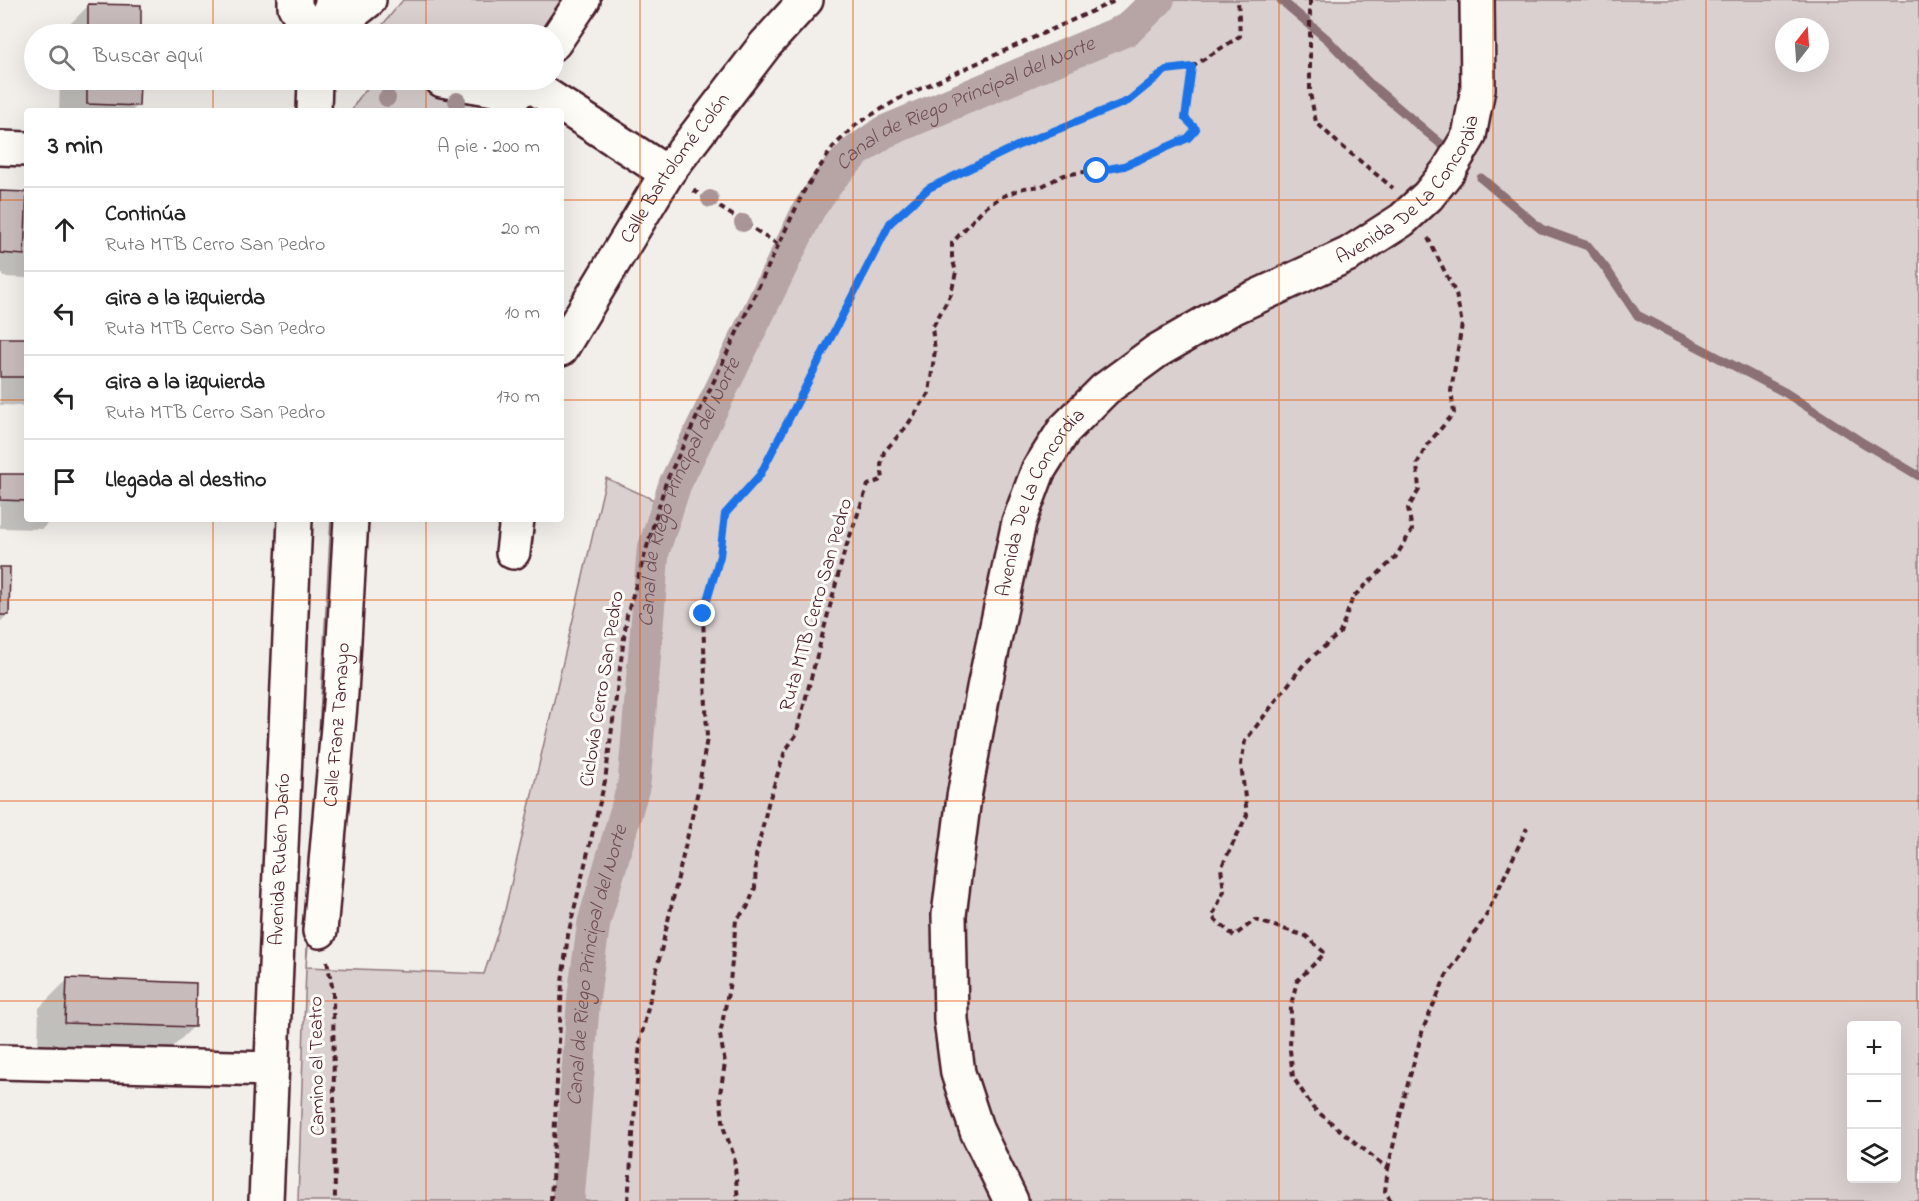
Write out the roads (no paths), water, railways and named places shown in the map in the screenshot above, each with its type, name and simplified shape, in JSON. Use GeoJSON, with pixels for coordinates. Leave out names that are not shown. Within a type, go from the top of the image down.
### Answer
{"type":"FeatureCollection","features":[{"type":"Feature","properties":{"kind":"main road"},"geometry":{"type":"LineString","coordinates":[[295,0],[295,7],[306,24]]}},
{"type":"Feature","properties":{"kind":"main road"},"geometry":{"type":"LineString","coordinates":[[324,24],[332,0]]}},
{"type":"Feature","properties":{"kind":"main road"},"geometry":{"type":"LineString","coordinates":[[339,24],[369,0]]}},
{"type":"Feature","properties":{"kind":"main road"},"geometry":{"type":"LineString","coordinates":[[564,28],[583,0]]}},
{"type":"Feature","properties":{"kind":"main road","name":"Calle Bartolomé Colón"},"geometry":{"type":"LineString","coordinates":[[564,344],[667,173],[765,45],[806,0]]}},
{"type":"Feature","properties":{"kind":"main road","name":"Avenida De La Concordia"},"geometry":{"type":"LineString","coordinates":[[1011,1201],[977,1131],[958,1073],[951,1020],[949,915],[964,797],[984,688],[1019,522],[1038,471],[1064,430],[1088,405],[1105,389],[1157,351],[1230,309],[1349,254],[1402,220],[1428,196],[1448,171],[1468,136],[1478,89],[1477,0]]}},
{"type":"Feature","properties":{"kind":"main road"},"geometry":{"type":"LineString","coordinates":[[314,108],[315,90]]}},
{"type":"Feature","properties":{"kind":"main road"},"geometry":{"type":"LineString","coordinates":[[519,91],[550,108]]}},
{"type":"Feature","properties":{"kind":"main road"},"geometry":{"type":"LineString","coordinates":[[564,116],[667,173]]}},
{"type":"Feature","properties":{"kind":"main road"},"geometry":{"type":"LineString","coordinates":[[0,148],[24,149]]}},
{"type":"Feature","properties":{"kind":"main road","name":"Avenida Rubén Darío"},"geometry":{"type":"LineString","coordinates":[[266,1201],[295,522]]}},
{"type":"Feature","properties":{"kind":"main road","name":"Calle Franz Tamayo"},"geometry":{"type":"LineString","coordinates":[[320,931],[341,693],[351,522]]}},
{"type":"Feature","properties":{"kind":"main road"},"geometry":{"type":"LineString","coordinates":[[513,552],[518,522]]}},
{"type":"Feature","properties":{"kind":"main road"},"geometry":{"type":"LineString","coordinates":[[0,1062],[271,1069]]}},
{"type":"Feature","properties":{"kind":"waterway","name":"Canal de Riego Principal del Norte"},"geometry":{"type":"LineString","coordinates":[[568,1201],[584,994],[594,922],[634,784],[653,552],[675,484],[809,209],[834,174],[854,153],[884,132],[1128,29],[1158,0]]}},
{"type":"Feature","properties":{"kind":"waterway"},"geometry":{"type":"LineString","coordinates":[[1281,0],[1327,39],[1369,83],[1441,144]]}},
{"type":"Feature","properties":{"kind":"waterway"},"geometry":{"type":"LineString","coordinates":[[1481,178],[1541,229],[1588,246],[1637,315],[1786,393],[1919,476]]}}]}
